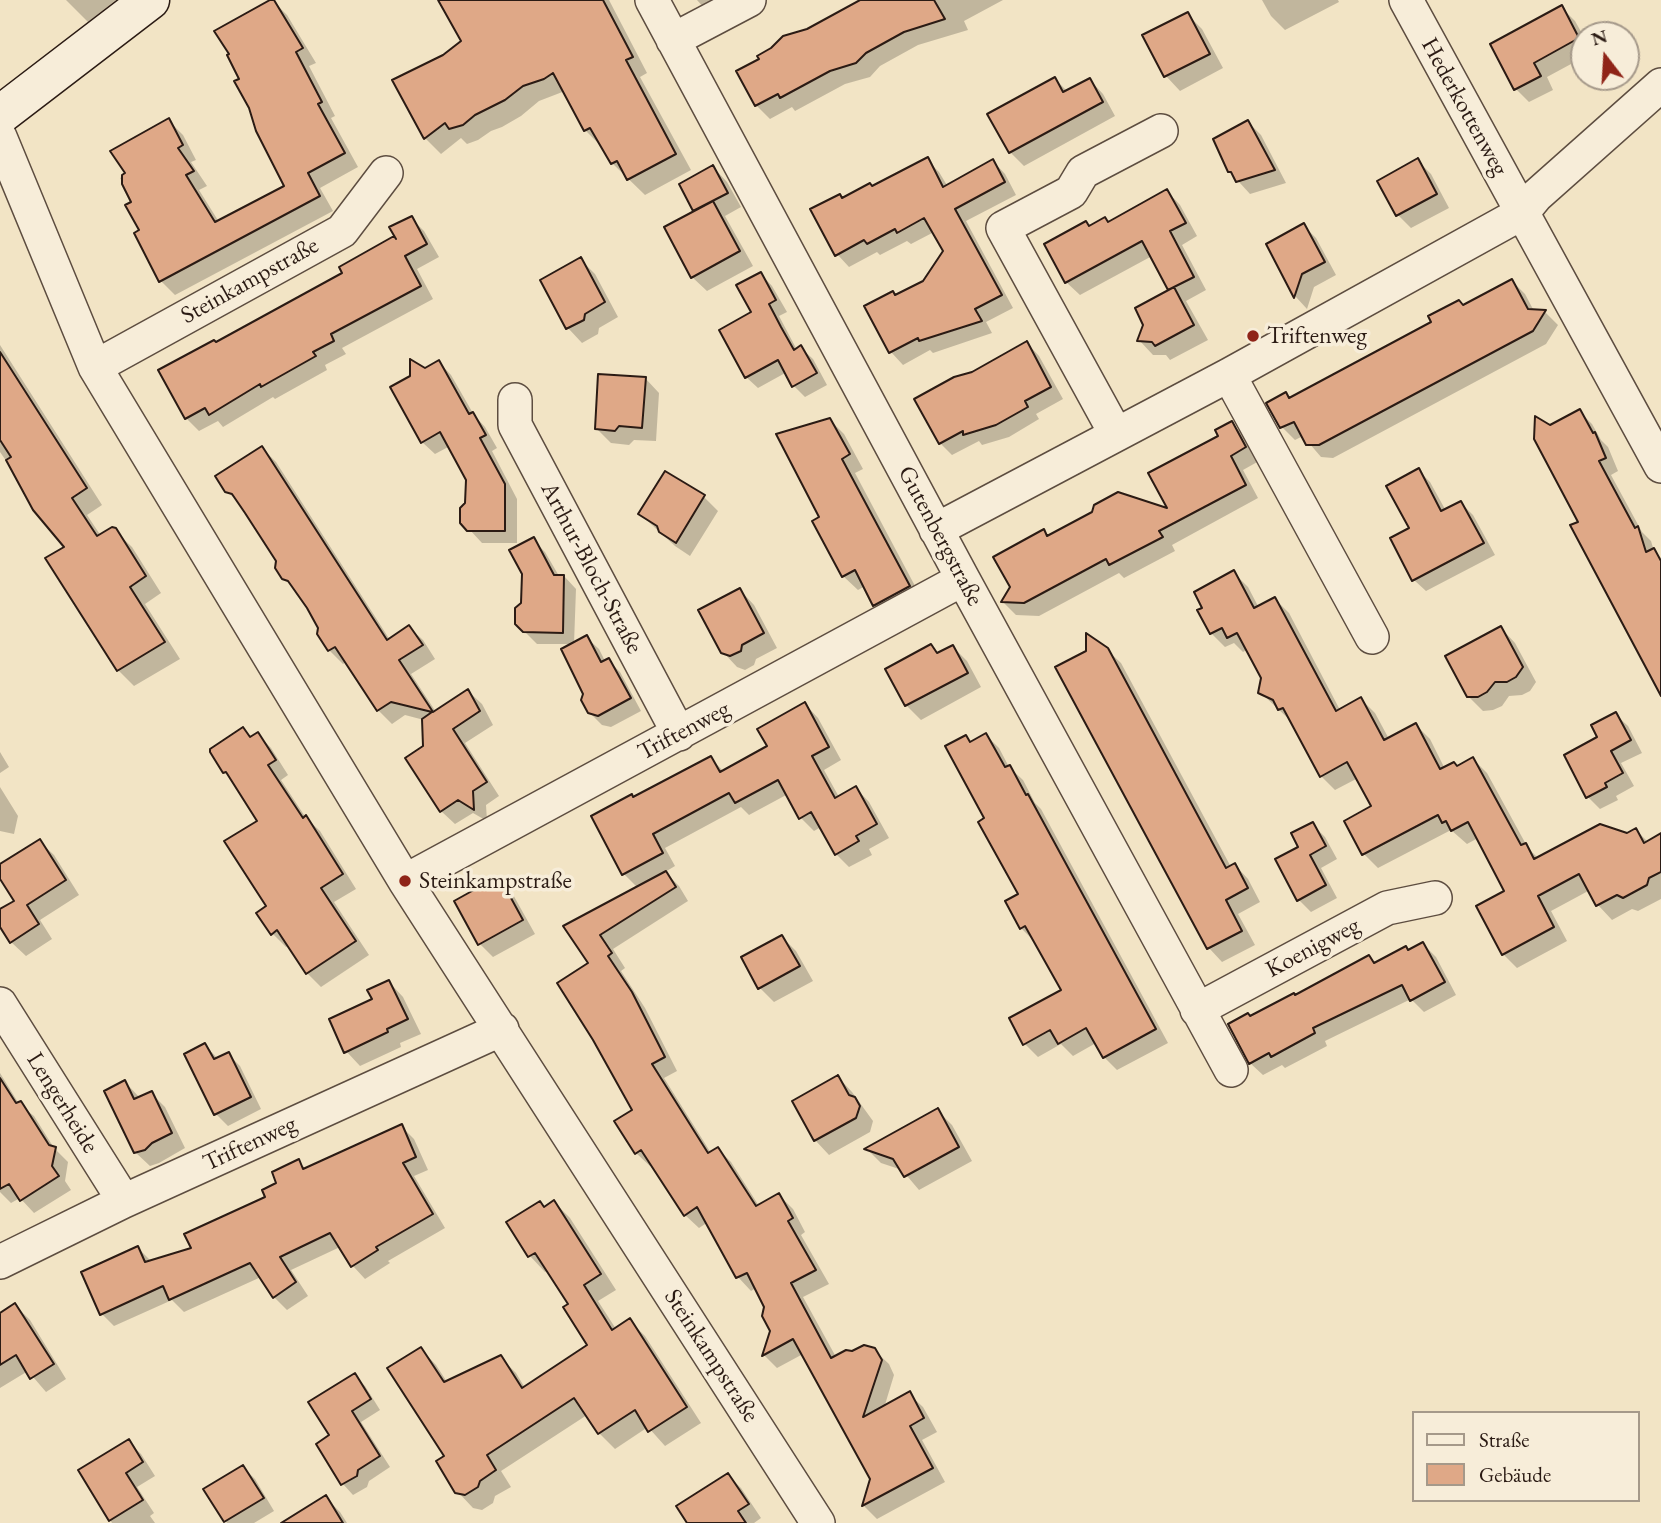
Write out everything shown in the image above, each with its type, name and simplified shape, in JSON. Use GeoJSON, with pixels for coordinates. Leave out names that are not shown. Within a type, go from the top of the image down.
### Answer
{"type":"FeatureCollection","features":[{"type":"Feature","properties":{"kind":"main road"},"geometry":{"type":"LineString","coordinates":[[0,115],[150,0]]}},
{"type":"Feature","properties":{"kind":"street","name":"Gutenbergstraße"},"geometry":{"type":"LineString","coordinates":[[652,0],[936,530],[1231,1070]]}},
{"type":"Feature","properties":{"kind":"street"},"geometry":{"type":"LineString","coordinates":[[673,40],[749,0]]}},
{"type":"Feature","properties":{"kind":"street","name":"Hederkottenweg"},"geometry":{"type":"LineString","coordinates":[[1406,0],[1661,466]]}},
{"type":"Feature","properties":{"kind":"street"},"geometry":{"type":"LineString","coordinates":[[936,530],[1229,375],[1522,213],[1536,196],[1661,85]]}},
{"type":"Feature","properties":{"kind":"street"},"geometry":{"type":"LineString","coordinates":[[1116,434],[1003,228],[1071,192],[1083,172],[1161,131]]}},
{"type":"Feature","properties":{"kind":"street","name":"Steinkampstraße"},"geometry":{"type":"LineString","coordinates":[[0,137],[95,367],[405,881],[818,1523]]}},
{"type":"Feature","properties":{"kind":"street","name":"Steinkampstraße"},"geometry":{"type":"LineString","coordinates":[[95,367],[342,231],[386,173]]}},
{"type":"Feature","properties":{"kind":"street"},"geometry":{"type":"LineString","coordinates":[[1229,375],[1371,637]]}},
{"type":"Feature","properties":{"kind":"street","name":"Arthur-Bloch-Straße"},"geometry":{"type":"LineString","coordinates":[[515,400],[515,425],[679,734]]}},
{"type":"Feature","properties":{"kind":"street","name":"Triftenweg"},"geometry":{"type":"LineString","coordinates":[[405,881],[963,579]]}},
{"type":"Feature","properties":{"kind":"street","name":"Koenigweg"},"geometry":{"type":"LineString","coordinates":[[1196,1010],[1387,908],[1435,898]]}},
{"type":"Feature","properties":{"kind":"street","name":"Lengerheide"},"geometry":{"type":"LineString","coordinates":[[0,1004],[124,1201]]}},
{"type":"Feature","properties":{"kind":"street","name":"Triftenweg"},"geometry":{"type":"LineString","coordinates":[[0,1262],[124,1201],[502,1029]]}},
{"type":"Feature","properties":{"kind":"building"},"geometry":{"type":"Polygon","coordinates":[[[274,0],[303,48],[296,52],[322,102],[318,104],[345,153],[308,173],[320,196],[159,282],[134,233],[139,230],[125,205],[131,202],[122,184],[122,175],[125,173],[110,151],[169,118],[183,145],[178,148],[194,171],[186,175],[215,222],[284,186],[234,81],[239,79],[227,55],[229,54],[214,31],[274,0]]]}},
{"type":"Feature","properties":{"kind":"building"},"geometry":{"type":"Polygon","coordinates":[[[438,0],[603,0],[633,57],[626,60],[676,154],[627,180],[617,161],[611,164],[590,128],[584,131],[553,73],[523,86],[463,125],[449,129],[445,123],[424,139],[392,80],[443,55],[461,41],[438,0]]]}},
{"type":"Feature","properties":{"kind":"building"},"geometry":{"type":"Polygon","coordinates":[[[860,0],[934,0],[945,19],[904,32],[866,53],[856,63],[830,71],[780,98],[778,94],[755,106],[736,71],[759,59],[757,56],[771,48],[783,36],[807,29],[860,0]]]}},
{"type":"Feature","properties":{"kind":"building"},"geometry":{"type":"Polygon","coordinates":[[[1562,5],[1570,21],[1570,43],[1534,63],[1541,76],[1514,90],[1490,44],[1562,5]]]}},
{"type":"Feature","properties":{"kind":"building"},"geometry":{"type":"Polygon","coordinates":[[[1188,12],[1210,54],[1164,77],[1142,35],[1188,12]]]}},
{"type":"Feature","properties":{"kind":"building"},"geometry":{"type":"Polygon","coordinates":[[[1055,77],[1063,92],[1090,78],[1103,102],[1009,153],[987,114],[1055,77]]]}},
{"type":"Feature","properties":{"kind":"building"},"geometry":{"type":"Polygon","coordinates":[[[1248,120],[1275,170],[1236,182],[1231,172],[1228,172],[1213,139],[1248,120]]]}},
{"type":"Feature","properties":{"kind":"building"},"geometry":{"type":"Polygon","coordinates":[[[928,157],[943,187],[993,159],[1005,182],[955,209],[1002,295],[975,309],[982,321],[919,341],[918,338],[889,353],[864,306],[893,291],[895,295],[923,281],[943,251],[924,218],[897,233],[895,229],[867,244],[864,240],[835,256],[810,209],[840,194],[842,198],[870,183],[872,186],[928,157]]]}},
{"type":"Feature","properties":{"kind":"building"},"geometry":{"type":"Polygon","coordinates":[[[1418,158],[1437,194],[1396,216],[1377,181],[1418,158]]]}},
{"type":"Feature","properties":{"kind":"building"},"geometry":{"type":"Polygon","coordinates":[[[713,165],[728,193],[693,211],[679,184],[713,165]]]}},
{"type":"Feature","properties":{"kind":"building"},"geometry":{"type":"Polygon","coordinates":[[[1167,189],[1186,223],[1170,231],[1194,277],[1168,290],[1142,241],[1065,283],[1044,244],[1086,221],[1089,226],[1105,217],[1108,222],[1167,189]]]}},
{"type":"Feature","properties":{"kind":"building"},"geometry":{"type":"Polygon","coordinates":[[[713,201],[740,251],[691,278],[664,227],[713,201]]]}},
{"type":"Feature","properties":{"kind":"building"},"geometry":{"type":"Polygon","coordinates":[[[412,216],[427,244],[405,256],[421,286],[331,334],[334,341],[313,352],[316,356],[261,387],[260,384],[209,415],[205,408],[185,419],[158,370],[214,340],[216,342],[342,273],[339,267],[394,236],[396,239],[389,227],[412,216]]]}},
{"type":"Feature","properties":{"kind":"building"},"geometry":{"type":"Polygon","coordinates":[[[1304,223],[1325,262],[1302,274],[1294,298],[1266,244],[1304,223]]]}},
{"type":"Feature","properties":{"kind":"building"},"geometry":{"type":"Polygon","coordinates":[[[581,257],[605,302],[585,314],[584,320],[566,329],[540,280],[581,257]]]}},
{"type":"Feature","properties":{"kind":"building"},"geometry":{"type":"Polygon","coordinates":[[[761,272],[776,300],[769,304],[781,327],[794,350],[801,345],[817,373],[792,387],[778,360],[745,378],[719,330],[751,312],[736,285],[761,272]]]}},
{"type":"Feature","properties":{"kind":"building"},"geometry":{"type":"Polygon","coordinates":[[[1512,279],[1528,309],[1546,310],[1533,331],[1319,445],[1306,445],[1294,422],[1280,428],[1266,403],[1286,392],[1289,398],[1431,322],[1428,316],[1459,300],[1463,305],[1512,279]]]}},
{"type":"Feature","properties":{"kind":"building"},"geometry":{"type":"Polygon","coordinates":[[[1174,287],[1194,325],[1155,346],[1152,342],[1137,341],[1143,325],[1135,308],[1174,287]]]}},
{"type":"Feature","properties":{"kind":"building"},"geometry":{"type":"Polygon","coordinates":[[[1027,341],[1051,387],[1025,401],[1028,407],[996,425],[963,435],[963,431],[939,444],[914,399],[954,377],[972,372],[1027,341]]]}},
{"type":"Feature","properties":{"kind":"building"},"geometry":{"type":"Polygon","coordinates":[[[0,352],[87,488],[72,498],[97,536],[112,527],[116,528],[146,576],[130,587],[165,642],[117,671],[45,558],[64,547],[33,510],[6,460],[11,457],[0,440],[0,352]]]}},
{"type":"Feature","properties":{"kind":"building"},"geometry":{"type":"Polygon","coordinates":[[[410,359],[425,368],[439,360],[469,414],[473,412],[486,435],[480,438],[505,484],[505,531],[467,531],[460,523],[460,508],[465,503],[466,480],[440,432],[421,443],[390,387],[410,376],[410,359]]]}},
{"type":"Feature","properties":{"kind":"building"},"geometry":{"type":"Polygon","coordinates":[[[598,374],[646,377],[642,428],[619,426],[615,431],[595,429],[598,374]]]}},
{"type":"Feature","properties":{"kind":"building"},"geometry":{"type":"Polygon","coordinates":[[[1580,409],[1593,433],[1595,432],[1606,458],[1599,461],[1635,528],[1638,526],[1646,552],[1654,548],[1661,561],[1661,696],[1570,525],[1578,522],[1534,439],[1535,416],[1550,425],[1580,409]]]}},
{"type":"Feature","properties":{"kind":"building"},"geometry":{"type":"Polygon","coordinates":[[[830,418],[850,454],[842,459],[910,586],[873,606],[855,570],[842,577],[812,521],[819,517],[776,434],[830,418]]]}},
{"type":"Feature","properties":{"kind":"building"},"geometry":{"type":"Polygon","coordinates":[[[1232,421],[1246,447],[1231,456],[1246,485],[1159,531],[1163,537],[1109,565],[1106,559],[1024,603],[1001,602],[1010,587],[993,557],[1044,529],[1047,536],[1092,512],[1094,505],[1118,492],[1167,508],[1148,473],[1218,436],[1215,430],[1232,421]]]}},
{"type":"Feature","properties":{"kind":"building"},"geometry":{"type":"Polygon","coordinates":[[[262,446],[387,640],[409,625],[423,645],[399,660],[433,712],[468,689],[480,711],[453,729],[487,782],[473,791],[474,810],[458,800],[440,812],[405,758],[423,746],[422,719],[432,712],[391,702],[377,711],[335,647],[328,651],[317,634],[318,628],[307,608],[288,581],[282,579],[275,568],[276,561],[245,513],[232,494],[225,492],[215,476],[262,446]]]}},
{"type":"Feature","properties":{"kind":"building"},"geometry":{"type":"Polygon","coordinates":[[[1419,468],[1441,511],[1461,501],[1484,543],[1412,581],[1390,538],[1409,528],[1386,486],[1419,468]]]}},
{"type":"Feature","properties":{"kind":"building"},"geometry":{"type":"Polygon","coordinates":[[[665,471],[705,495],[676,543],[638,514],[665,471]]]}},
{"type":"Feature","properties":{"kind":"building"},"geometry":{"type":"Polygon","coordinates":[[[534,537],[554,575],[564,575],[563,633],[523,632],[515,624],[515,608],[521,603],[522,574],[509,550],[534,537]]]}},
{"type":"Feature","properties":{"kind":"building"},"geometry":{"type":"Polygon","coordinates":[[[1234,570],[1254,608],[1275,597],[1336,711],[1361,697],[1384,740],[1416,723],[1440,769],[1454,762],[1457,766],[1473,757],[1521,845],[1526,843],[1534,859],[1600,824],[1627,833],[1636,828],[1644,843],[1661,833],[1661,872],[1649,878],[1647,885],[1623,898],[1617,895],[1596,906],[1579,874],[1538,896],[1554,927],[1502,955],[1476,906],[1504,891],[1468,822],[1451,831],[1446,821],[1442,823],[1438,815],[1362,855],[1344,821],[1371,806],[1347,762],[1320,777],[1283,708],[1278,710],[1273,700],[1258,693],[1261,678],[1237,633],[1227,638],[1222,628],[1210,634],[1197,610],[1202,608],[1194,592],[1234,570]]]}},
{"type":"Feature","properties":{"kind":"building"},"geometry":{"type":"Polygon","coordinates":[[[740,588],[764,633],[742,645],[741,651],[730,656],[721,653],[698,610],[740,588]]]}},
{"type":"Feature","properties":{"kind":"building"},"geometry":{"type":"Polygon","coordinates":[[[1501,626],[1523,667],[1516,677],[1507,682],[1495,682],[1487,692],[1478,697],[1467,697],[1445,656],[1501,626]]]}},
{"type":"Feature","properties":{"kind":"building"},"geometry":{"type":"Polygon","coordinates":[[[1086,633],[1108,648],[1226,868],[1235,863],[1248,888],[1226,900],[1242,931],[1207,949],[1055,667],[1086,651],[1086,633]]]}},
{"type":"Feature","properties":{"kind":"building"},"geometry":{"type":"Polygon","coordinates":[[[587,635],[601,662],[609,658],[631,698],[598,716],[588,713],[581,700],[583,694],[561,649],[587,635]]]}},
{"type":"Feature","properties":{"kind":"building"},"geometry":{"type":"Polygon","coordinates":[[[931,644],[937,653],[953,645],[968,673],[905,706],[885,669],[931,644]]]}},
{"type":"Feature","properties":{"kind":"building"},"geometry":{"type":"Polygon","coordinates":[[[805,702],[829,747],[812,756],[835,798],[856,786],[877,824],[856,836],[859,841],[835,855],[811,812],[799,819],[778,780],[735,803],[729,793],[653,834],[663,853],[622,875],[591,816],[711,756],[720,772],[767,746],[757,729],[805,702]]]}},
{"type":"Feature","properties":{"kind":"building"},"geometry":{"type":"Polygon","coordinates":[[[1616,712],[1631,740],[1611,751],[1623,773],[1605,783],[1607,787],[1586,798],[1564,755],[1597,737],[1591,725],[1616,712]]]}},
{"type":"Feature","properties":{"kind":"building"},"geometry":{"type":"Polygon","coordinates":[[[243,727],[250,737],[258,732],[276,760],[268,765],[303,818],[306,815],[343,874],[321,888],[356,941],[306,974],[277,930],[271,935],[256,913],[266,906],[224,841],[257,821],[210,752],[210,749],[243,727]]]}},
{"type":"Feature","properties":{"kind":"building"},"geometry":{"type":"Polygon","coordinates":[[[986,733],[1005,767],[1010,765],[1026,795],[1028,794],[1156,1029],[1103,1058],[1086,1028],[1058,1044],[1050,1030],[1023,1045],[1009,1018],[1061,990],[1025,926],[1020,929],[1005,901],[1018,894],[978,822],[984,818],[945,746],[966,735],[970,742],[986,733]]]}},
{"type":"Feature","properties":{"kind":"building"},"geometry":{"type":"Polygon","coordinates":[[[1313,822],[1326,846],[1310,855],[1326,885],[1297,901],[1275,859],[1298,847],[1291,833],[1313,822]]]}},
{"type":"Feature","properties":{"kind":"building"},"geometry":{"type":"Polygon","coordinates":[[[40,839],[66,880],[27,905],[39,924],[10,943],[0,927],[0,909],[14,901],[0,879],[0,864],[40,839]]]}},
{"type":"Feature","properties":{"kind":"building"},"geometry":{"type":"Polygon","coordinates":[[[666,871],[676,887],[600,935],[612,953],[608,956],[632,992],[665,1057],[652,1064],[708,1153],[718,1147],[756,1206],[779,1193],[793,1218],[788,1221],[816,1270],[791,1283],[831,1358],[864,1345],[875,1348],[882,1360],[863,1417],[910,1391],[924,1418],[910,1426],[933,1468],[862,1506],[870,1479],[793,1339],[762,1356],[770,1331],[762,1316],[764,1307],[747,1273],[736,1278],[697,1207],[684,1216],[641,1150],[635,1154],[614,1121],[632,1110],[557,983],[588,963],[563,926],[666,871]]]}},
{"type":"Feature","properties":{"kind":"building"},"geometry":{"type":"Polygon","coordinates":[[[499,876],[523,920],[478,945],[454,901],[499,876]]]}},
{"type":"Feature","properties":{"kind":"building"},"geometry":{"type":"Polygon","coordinates":[[[782,935],[800,966],[758,989],[741,957],[782,935]]]}},
{"type":"Feature","properties":{"kind":"building"},"geometry":{"type":"Polygon","coordinates":[[[1423,942],[1445,982],[1410,1001],[1402,985],[1313,1028],[1315,1033],[1271,1057],[1269,1053],[1249,1064],[1228,1024],[1248,1013],[1250,1016],[1294,993],[1295,995],[1369,955],[1374,963],[1406,946],[1408,950],[1423,942]]]}},
{"type":"Feature","properties":{"kind":"building"},"geometry":{"type":"Polygon","coordinates":[[[389,980],[408,1019],[344,1053],[329,1019],[372,999],[367,990],[389,980]]]}},
{"type":"Feature","properties":{"kind":"building"},"geometry":{"type":"Polygon","coordinates":[[[205,1043],[214,1059],[229,1052],[251,1097],[214,1115],[184,1054],[205,1043]]]}},
{"type":"Feature","properties":{"kind":"building"},"geometry":{"type":"Polygon","coordinates":[[[838,1075],[849,1095],[855,1097],[860,1106],[856,1118],[814,1141],[792,1101],[838,1075]]]}},
{"type":"Feature","properties":{"kind":"building"},"geometry":{"type":"Polygon","coordinates":[[[0,1078],[16,1103],[21,1101],[49,1145],[56,1147],[52,1166],[59,1176],[20,1201],[9,1184],[0,1189],[0,1078]]]}},
{"type":"Feature","properties":{"kind":"building"},"geometry":{"type":"Polygon","coordinates":[[[125,1080],[134,1099],[152,1091],[172,1133],[152,1143],[145,1150],[134,1153],[104,1091],[125,1080]]]}},
{"type":"Feature","properties":{"kind":"building"},"geometry":{"type":"Polygon","coordinates":[[[938,1108],[959,1147],[904,1177],[893,1159],[864,1149],[938,1108]]]}},
{"type":"Feature","properties":{"kind":"building"},"geometry":{"type":"Polygon","coordinates":[[[402,1124],[416,1157],[403,1163],[433,1214],[376,1247],[378,1250],[351,1267],[330,1233],[280,1257],[296,1282],[273,1298],[250,1263],[169,1300],[163,1286],[100,1315],[81,1272],[138,1246],[145,1262],[191,1248],[184,1234],[265,1197],[262,1190],[276,1183],[272,1172],[299,1159],[303,1169],[402,1124]]]}},
{"type":"Feature","properties":{"kind":"building"},"geometry":{"type":"Polygon","coordinates":[[[554,1200],[601,1274],[584,1285],[612,1330],[630,1318],[687,1407],[648,1432],[635,1410],[598,1434],[574,1398],[487,1455],[496,1470],[465,1495],[455,1493],[436,1461],[444,1456],[387,1368],[421,1347],[444,1382],[501,1355],[522,1388],[587,1345],[563,1307],[568,1304],[535,1253],[528,1257],[506,1222],[540,1201],[544,1207],[554,1200]]]}},
{"type":"Feature","properties":{"kind":"building"},"geometry":{"type":"Polygon","coordinates":[[[15,1303],[54,1364],[30,1379],[16,1355],[0,1365],[0,1313],[15,1303]]]}},
{"type":"Feature","properties":{"kind":"building"},"geometry":{"type":"Polygon","coordinates":[[[355,1373],[371,1399],[352,1411],[380,1456],[358,1470],[357,1476],[341,1485],[316,1444],[329,1435],[308,1402],[355,1373]]]}},
{"type":"Feature","properties":{"kind":"building"},"geometry":{"type":"Polygon","coordinates":[[[129,1439],[143,1462],[126,1473],[143,1500],[109,1521],[78,1470],[129,1439]]]}},
{"type":"Feature","properties":{"kind":"building"},"geometry":{"type":"Polygon","coordinates":[[[243,1465],[264,1498],[224,1522],[203,1489],[243,1465]]]}},
{"type":"Feature","properties":{"kind":"building"},"geometry":{"type":"Polygon","coordinates":[[[728,1473],[749,1504],[738,1511],[746,1523],[687,1523],[676,1506],[728,1473]]]}},
{"type":"Feature","properties":{"kind":"building"},"geometry":{"type":"Polygon","coordinates":[[[326,1495],[343,1523],[281,1523],[326,1495]]]}},
{"type":"Feature","properties":{"kind":"place","name":"Triftenweg"},"geometry":{"type":"Point","coordinates":[1253,336]}},
{"type":"Feature","properties":{"kind":"place","name":"Steinkampstraße"},"geometry":{"type":"Point","coordinates":[405,881]}}]}
